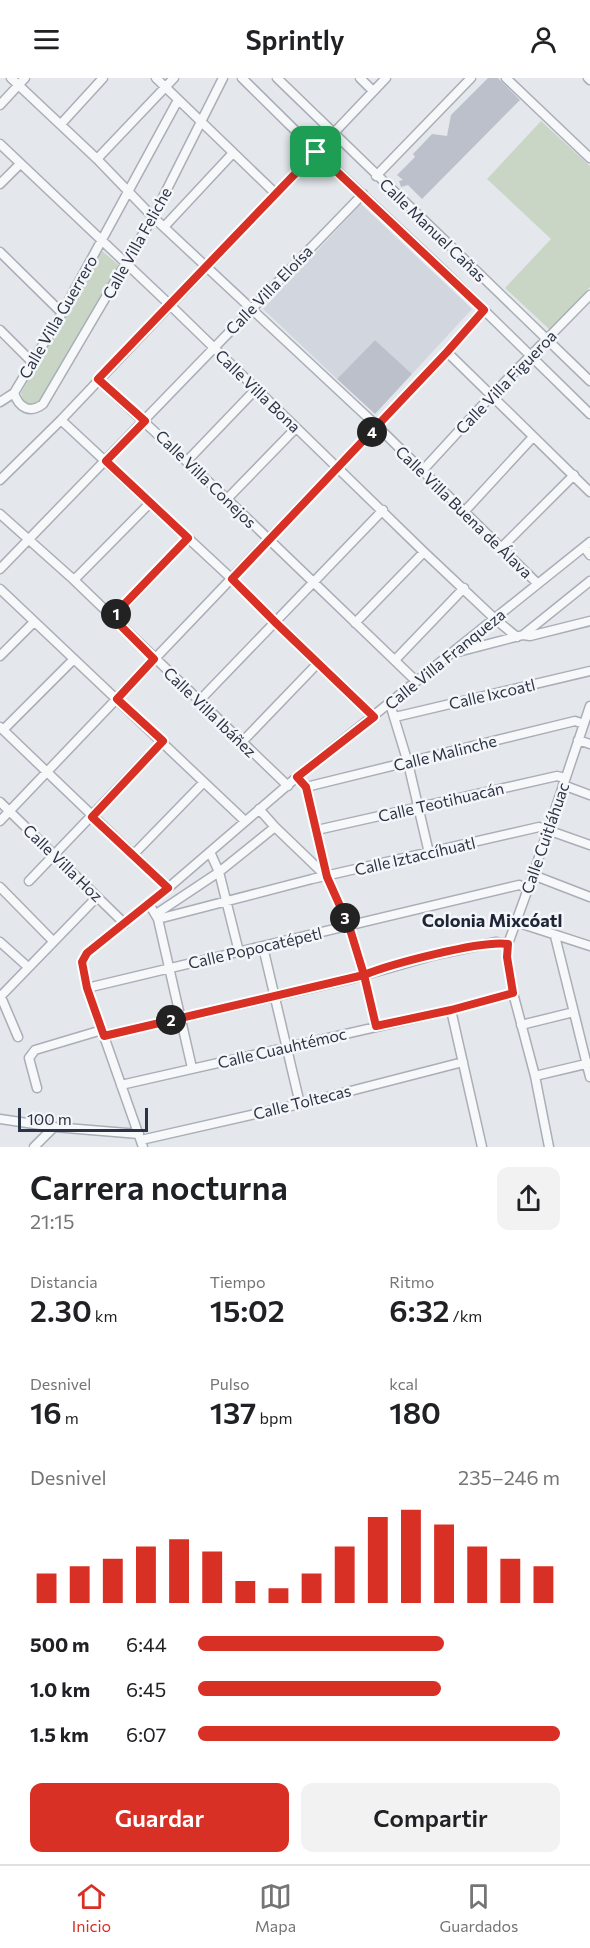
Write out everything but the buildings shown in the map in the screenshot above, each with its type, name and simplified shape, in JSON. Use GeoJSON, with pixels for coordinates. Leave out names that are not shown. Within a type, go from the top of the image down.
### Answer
{"type":"FeatureCollection","features":[{"type":"Feature","properties":{"kind":"street","name":"Calle Villa Buena de Álava"},"geometry":{"type":"LineString","coordinates":[[11,78],[97,159],[153,217],[207,265],[423,470],[538,584]]}},
{"type":"Feature","properties":{"kind":"street"},"geometry":{"type":"LineString","coordinates":[[0,105],[26,78]]}},
{"type":"Feature","properties":{"kind":"street"},"geometry":{"type":"LineString","coordinates":[[61,124],[103,78]]}},
{"type":"Feature","properties":{"kind":"street"},"geometry":{"type":"LineString","coordinates":[[156,78],[276,193]]}},
{"type":"Feature","properties":{"kind":"street"},"geometry":{"type":"LineString","coordinates":[[97,159],[174,78]]}},
{"type":"Feature","properties":{"kind":"street","name":"Calle Villa Feliche"},"geometry":{"type":"LineString","coordinates":[[14,393],[18,402],[27,409],[35,410],[43,404],[153,217],[223,78]]}},
{"type":"Feature","properties":{"kind":"street","name":"Calle Manuel Cañas"},"geometry":{"type":"LineString","coordinates":[[242,78],[316,152],[363,194],[590,414]]}},
{"type":"Feature","properties":{"kind":"street","name":"Calle Manuel Cañas"},"geometry":{"type":"LineString","coordinates":[[277,78],[590,381]]}},
{"type":"Feature","properties":{"kind":"street"},"geometry":{"type":"LineString","coordinates":[[360,78],[373,91]]}},
{"type":"Feature","properties":{"kind":"street"},"geometry":{"type":"LineString","coordinates":[[0,480],[62,420],[98,379],[386,78]]}},
{"type":"Feature","properties":{"kind":"street"},"geometry":{"type":"LineString","coordinates":[[376,176],[471,78]]}},
{"type":"Feature","properties":{"kind":"street"},"geometry":{"type":"LineString","coordinates":[[506,78],[590,158]]}},
{"type":"Feature","properties":{"kind":"street","name":"Calle Villa Feliche"},"geometry":{"type":"LineString","coordinates":[[101,241],[178,100]]}},
{"type":"Feature","properties":{"kind":"street","name":"Calle Villa Bona"},"geometry":{"type":"LineString","coordinates":[[0,144],[170,304],[424,552],[495,619],[520,636]]}},
{"type":"Feature","properties":{"kind":"street"},"geometry":{"type":"LineString","coordinates":[[164,227],[232,153]]}},
{"type":"Feature","properties":{"kind":"street"},"geometry":{"type":"LineString","coordinates":[[0,184],[20,164]]}},
{"type":"Feature","properties":{"kind":"street","name":"Calle Villa Eloísa"},"geometry":{"type":"LineString","coordinates":[[0,569],[363,194]]}},
{"type":"Feature","properties":{"kind":"street","name":"Calle Villa Guerrero"},"geometry":{"type":"LineString","coordinates":[[14,393],[62,313],[101,241]]}},
{"type":"Feature","properties":{"kind":"street"},"geometry":{"type":"LineString","coordinates":[[0,252],[62,313]]}},
{"type":"Feature","properties":{"kind":"street","name":"Calle Villa Figueroa"},"geometry":{"type":"LineString","coordinates":[[423,470],[491,396],[590,296]]}},
{"type":"Feature","properties":{"kind":"street"},"geometry":{"type":"LineString","coordinates":[[0,821],[377,426],[484,310]]}},
{"type":"Feature","properties":{"kind":"street"},"geometry":{"type":"LineString","coordinates":[[0,330],[32,362]]}},
{"type":"Feature","properties":{"kind":"street"},"geometry":{"type":"LineString","coordinates":[[447,352],[590,492]]}},
{"type":"Feature","properties":{"kind":"street","name":"Calle Villa Conejos"},"geometry":{"type":"LineString","coordinates":[[98,379],[145,421],[416,681]]}},
{"type":"Feature","properties":{"kind":"street"},"geometry":{"type":"LineString","coordinates":[[187,461],[256,389]]}},
{"type":"Feature","properties":{"kind":"street"},"geometry":{"type":"LineString","coordinates":[[0,402],[14,393]]}},
{"type":"Feature","properties":{"kind":"street"},"geometry":{"type":"LineString","coordinates":[[62,420],[232,579],[374,717]]}},
{"type":"Feature","properties":{"kind":"street"},"geometry":{"type":"LineString","coordinates":[[227,499],[296,428]]}},
{"type":"Feature","properties":{"kind":"street"},"geometry":{"type":"LineString","coordinates":[[464,512],[533,437]]}},
{"type":"Feature","properties":{"kind":"street"},"geometry":{"type":"LineString","coordinates":[[502,547],[573,475]]}},
{"type":"Feature","properties":{"kind":"street"},"geometry":{"type":"LineString","coordinates":[[74,580],[150,502]]}},
{"type":"Feature","properties":{"kind":"street"},"geometry":{"type":"LineString","coordinates":[[199,701],[382,510]]}},
{"type":"Feature","properties":{"kind":"street","name":"Calle Villa Ibáñez"},"geometry":{"type":"LineString","coordinates":[[0,513],[74,580],[288,786]]}},
{"type":"Feature","properties":{"kind":"street"},"geometry":{"type":"LineString","coordinates":[[112,617],[188,538]]}},
{"type":"Feature","properties":{"kind":"street"},"geometry":{"type":"LineString","coordinates":[[587,544],[590,555]]}},
{"type":"Feature","properties":{"kind":"street","name":"Calle Villa Franqueza"},"geometry":{"type":"LineString","coordinates":[[87,988],[82,962],[87,953],[149,904],[297,777],[587,544]]}},
{"type":"Feature","properties":{"kind":"street"},"geometry":{"type":"LineString","coordinates":[[355,623],[424,552]]}},
{"type":"Feature","properties":{"kind":"street"},"geometry":{"type":"LineString","coordinates":[[520,636],[590,581]]}},
{"type":"Feature","properties":{"kind":"street"},"geometry":{"type":"LineString","coordinates":[[395,660],[464,588]]}},
{"type":"Feature","properties":{"kind":"street"},"geometry":{"type":"LineString","coordinates":[[0,589],[245,820]]}},
{"type":"Feature","properties":{"kind":"street"},"geometry":{"type":"LineString","coordinates":[[450,654],[590,621]]}},
{"type":"Feature","properties":{"kind":"street"},"geometry":{"type":"LineString","coordinates":[[0,656],[34,622]]}},
{"type":"Feature","properties":{"kind":"street"},"geometry":{"type":"LineString","coordinates":[[73,660],[2,728],[168,888]]}},
{"type":"Feature","properties":{"kind":"street"},"geometry":{"type":"LineString","coordinates":[[241,743],[318,663]]}},
{"type":"Feature","properties":{"kind":"street","name":"Calle Ixcoatl"},"geometry":{"type":"LineString","coordinates":[[394,717],[590,671]]}},
{"type":"Feature","properties":{"kind":"street"},"geometry":{"type":"LineString","coordinates":[[390,704],[408,763],[429,853]]}},
{"type":"Feature","properties":{"kind":"street","name":"Calle Cuitláhuac"},"geometry":{"type":"LineString","coordinates":[[549,1147],[536,1076],[513,993],[507,957],[508,944],[590,706]]}},
{"type":"Feature","properties":{"kind":"street","name":"Calle Malinche"},"geometry":{"type":"LineString","coordinates":[[306,787],[575,721],[584,724]]}},
{"type":"Feature","properties":{"kind":"street"},"geometry":{"type":"LineString","coordinates":[[578,740],[590,744]]}},
{"type":"Feature","properties":{"kind":"street"},"geometry":{"type":"LineString","coordinates":[[29,881],[163,741]]}},
{"type":"Feature","properties":{"kind":"street","name":"Calle Teotihuacán"},"geometry":{"type":"LineString","coordinates":[[317,830],[556,776],[564,781]]}},
{"type":"Feature","properties":{"kind":"street"},"geometry":{"type":"LineString","coordinates":[[297,777],[306,787],[327,877],[349,926],[376,1026]]}},
{"type":"Feature","properties":{"kind":"street"},"geometry":{"type":"LineString","coordinates":[[564,781],[590,795]]}},
{"type":"Feature","properties":{"kind":"street"},"geometry":{"type":"LineString","coordinates":[[133,855],[204,782]]}},
{"type":"Feature","properties":{"kind":"street","name":"Calle Villa Hoz"},"geometry":{"type":"LineString","coordinates":[[0,802],[125,924]]}},
{"type":"Feature","properties":{"kind":"street"},"geometry":{"type":"LineString","coordinates":[[259,809],[327,877]]}},
{"type":"Feature","properties":{"kind":"street"},"geometry":{"type":"LineString","coordinates":[[157,916],[219,872],[275,827]]}},
{"type":"Feature","properties":{"kind":"street","name":"Calle Iztaccíhuatl"},"geometry":{"type":"LineString","coordinates":[[157,916],[226,902],[539,827],[549,829]]}},
{"type":"Feature","properties":{"kind":"street"},"geometry":{"type":"LineString","coordinates":[[549,829],[590,845]]}},
{"type":"Feature","properties":{"kind":"street"},"geometry":{"type":"LineString","coordinates":[[210,852],[219,872],[239,952]]}},
{"type":"Feature","properties":{"kind":"street"},"geometry":{"type":"LineString","coordinates":[[533,875],[590,897]]}},
{"type":"Feature","properties":{"kind":"street","name":"Calle Popocatépetl"},"geometry":{"type":"LineString","coordinates":[[87,988],[519,885],[528,888]]}},
{"type":"Feature","properties":{"kind":"street"},"geometry":{"type":"LineString","coordinates":[[0,888],[53,941]]}},
{"type":"Feature","properties":{"kind":"street"},"geometry":{"type":"LineString","coordinates":[[18,1037],[0,997],[97,897]]}},
{"type":"Feature","properties":{"kind":"street"},"geometry":{"type":"LineString","coordinates":[[149,904],[157,916],[192,1068]]}},
{"type":"Feature","properties":{"kind":"street"},"geometry":{"type":"LineString","coordinates":[[516,922],[590,946]]}},
{"type":"Feature","properties":{"kind":"street"},"geometry":{"type":"LineString","coordinates":[[555,936],[590,1077]]}},
{"type":"Feature","properties":{"kind":"street"},"geometry":{"type":"LineString","coordinates":[[0,942],[28,967]]}},
{"type":"Feature","properties":{"kind":"street"},"geometry":{"type":"LineString","coordinates":[[37,1088],[29,1058],[35,1050],[103,1033],[182,1018],[455,951],[496,942],[508,944]]}},
{"type":"Feature","properties":{"kind":"street"},"geometry":{"type":"LineString","coordinates":[[263,946],[300,1104]]}},
{"type":"Feature","properties":{"kind":"street"},"geometry":{"type":"LineString","coordinates":[[87,988],[141,1140]]}},
{"type":"Feature","properties":{"kind":"street","name":"Calle Cuauhtémoc"},"geometry":{"type":"LineString","coordinates":[[121,1085],[451,1010],[513,993]]}},
{"type":"Feature","properties":{"kind":"street"},"geometry":{"type":"LineString","coordinates":[[451,1010],[482,1147]]}},
{"type":"Feature","properties":{"kind":"street"},"geometry":{"type":"LineString","coordinates":[[521,1024],[574,1012]]}},
{"type":"Feature","properties":{"kind":"street","name":"Calle Toltecas"},"geometry":{"type":"LineString","coordinates":[[0,1119],[141,1140],[300,1104],[463,1062]]}},
{"type":"Feature","properties":{"kind":"street"},"geometry":{"type":"LineString","coordinates":[[536,1076],[588,1064]]}},
{"type":"Feature","properties":{"kind":"street"},"geometry":{"type":"LineString","coordinates":[[34,1147],[54,1127]]}},
{"type":"Feature","properties":{"kind":"shaded area"},"geometry":{"type":"Polygon","coordinates":[[[361,204],[472,309],[412,374],[375,340],[337,379],[263,309],[361,204]]]}},
{"type":"Feature","properties":{"kind":"green space"},"geometry":{"type":"Polygon","coordinates":[[[541,121],[590,166],[590,287],[550,330],[505,288],[551,239],[487,179],[541,121]]]}},
{"type":"Feature","properties":{"kind":"green space"},"geometry":{"type":"Polygon","coordinates":[[[101,250],[121,267],[41,402],[30,405],[23,401],[21,393],[101,250]]]}},
{"type":"Feature","properties":{"kind":"district","name":"Colonia Mixcóatl"},"geometry":{"type":"Point","coordinates":[492,921]}},
{"type":"Feature","properties":{"kind":"route"},"geometry":{"type":"LineString","coordinates":[[316,152],[98,379],[145,421],[106,461],[188,538],[112,617],[154,659],[117,699],[163,741],[92,817],[168,888],[87,953],[82,962],[87,988],[104,1036],[364,975],[376,1026],[451,1010],[513,993],[507,957],[508,944],[496,942],[435,955],[364,975],[349,926],[327,877],[306,787],[297,777],[374,717],[232,579],[484,310],[316,152]]}}]}
